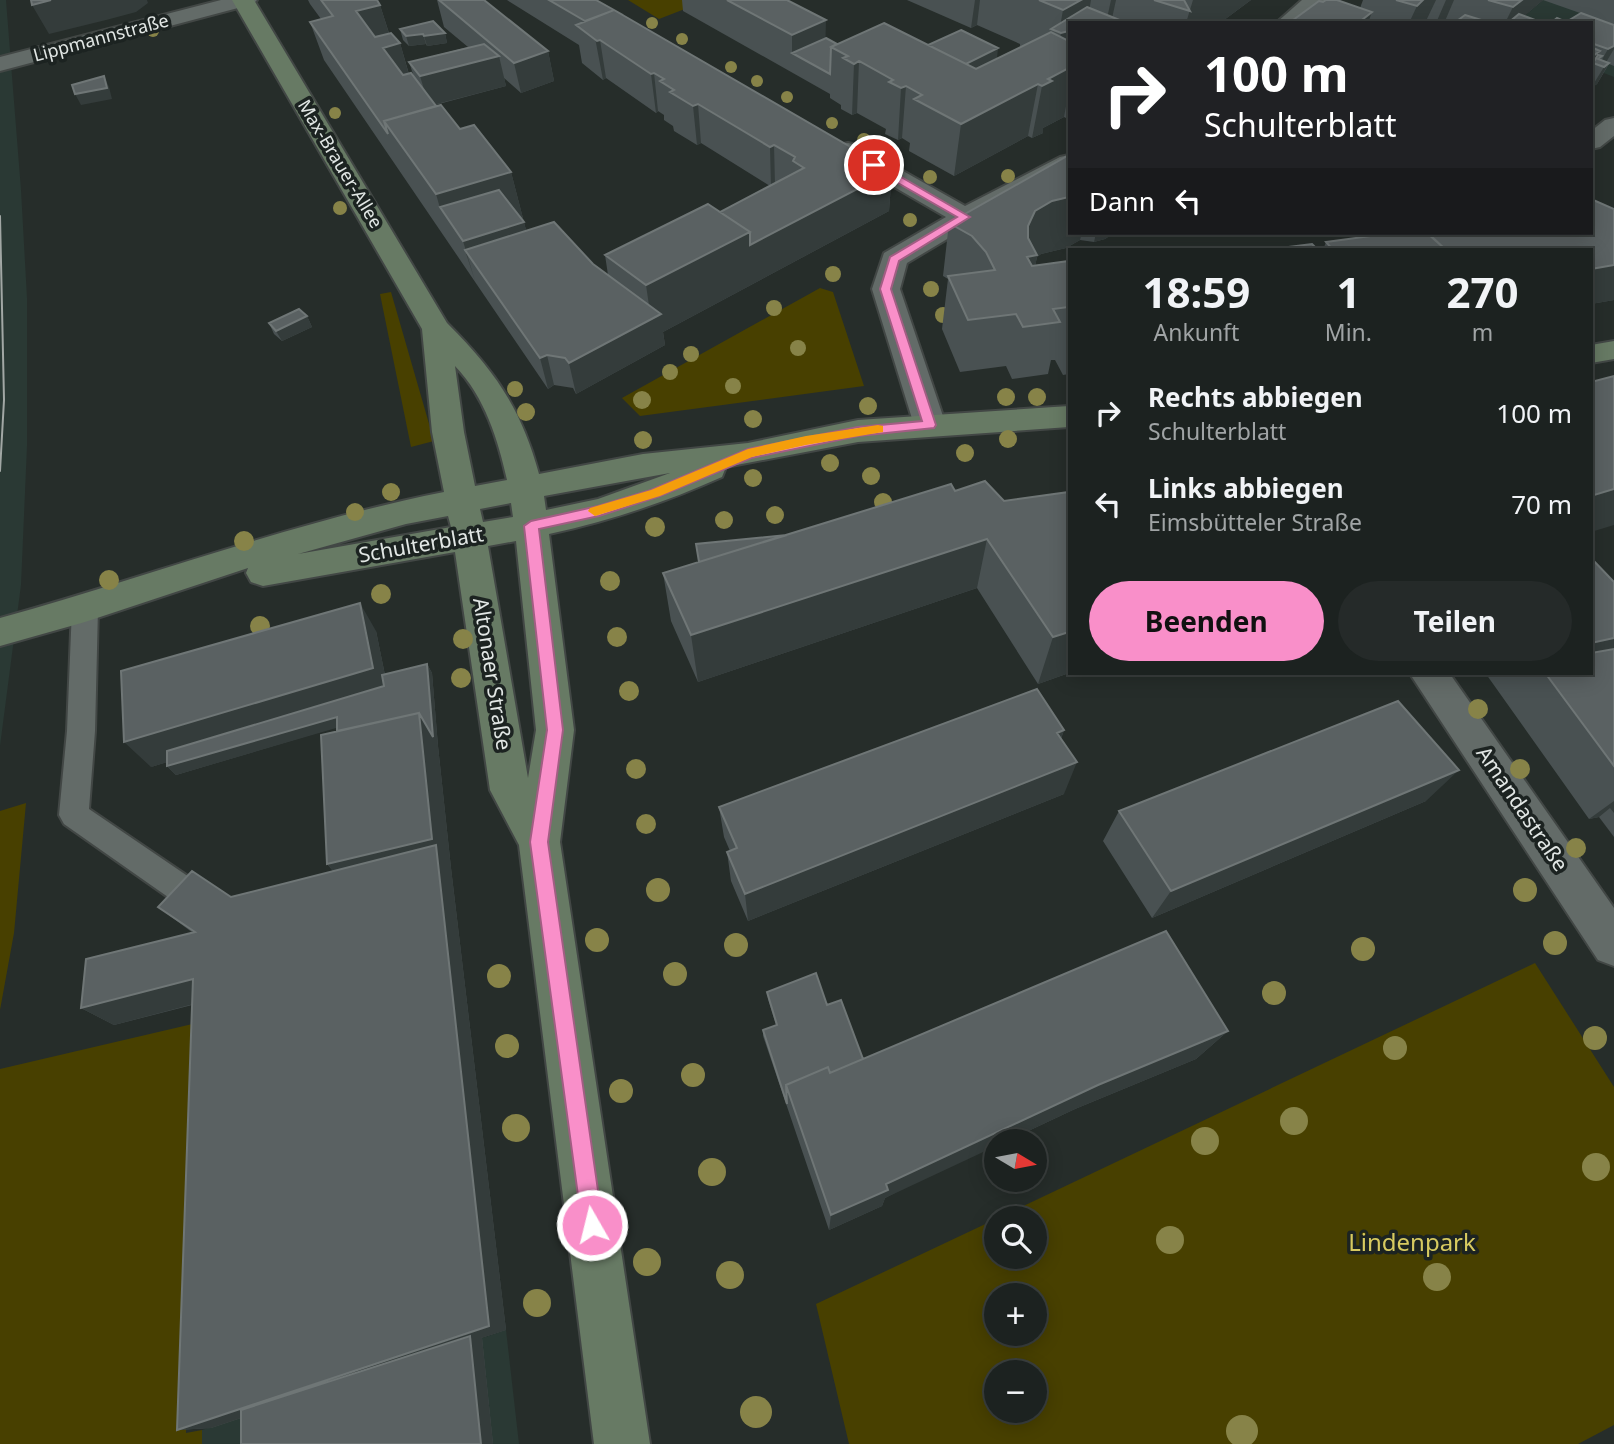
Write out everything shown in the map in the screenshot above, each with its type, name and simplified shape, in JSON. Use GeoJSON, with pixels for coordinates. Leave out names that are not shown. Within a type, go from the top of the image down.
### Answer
{"type":"FeatureCollection","features":[{"type":"Feature","properties":{"kind":"main road","name":"Max-Brauer-Allee"},"geometry":{"type":"LineString","coordinates":[[244,0],[436,328],[472,366],[495,400],[514,441],[526,489],[531,526]]}},
{"type":"Feature","properties":{"kind":"main road","name":"Max-Brauer-Allee"},"geometry":{"type":"LineString","coordinates":[[436,328],[448,432],[462,501]]}},
{"type":"Feature","properties":{"kind":"main road"},"geometry":{"type":"LineString","coordinates":[[1593,354],[1614,350]]}},
{"type":"Feature","properties":{"kind":"main road","name":"Schulterblatt"},"geometry":{"type":"LineString","coordinates":[[0,632],[85,608],[261,551],[406,512],[643,465],[748,454],[858,431],[1068,416]]}},
{"type":"Feature","properties":{"kind":"main road","name":"Schulterblatt"},"geometry":{"type":"LineString","coordinates":[[85,608],[531,526],[599,511],[656,493],[748,454]]}},
{"type":"Feature","properties":{"kind":"main road","name":"Altonaer Straße"},"geometry":{"type":"LineString","coordinates":[[462,501],[479,584],[510,790],[539,842]]}},
{"type":"Feature","properties":{"kind":"main road","name":"Altonaer Straße"},"geometry":{"type":"LineString","coordinates":[[531,526],[555,730],[539,842],[622,1444]]}},
{"type":"Feature","properties":{"kind":"street","name":"Lippmannstraße"},"geometry":{"type":"LineString","coordinates":[[0,64],[244,0]]}},
{"type":"Feature","properties":{"kind":"street"},"geometry":{"type":"LineString","coordinates":[[1289,21],[1315,0]]}},
{"type":"Feature","properties":{"kind":"street"},"geometry":{"type":"LineString","coordinates":[[1593,141],[1614,125]]}},
{"type":"Feature","properties":{"kind":"street"},"geometry":{"type":"LineString","coordinates":[[833,142],[965,217]]}},
{"type":"Feature","properties":{"kind":"street"},"geometry":{"type":"LineString","coordinates":[[930,425],[886,289],[894,259],[965,217],[1068,163]]}},
{"type":"Feature","properties":{"kind":"street","name":"Amandastraße"},"geometry":{"type":"LineString","coordinates":[[1430,675],[1614,945]]}},
{"type":"Feature","properties":{"kind":"lane"},"geometry":{"type":"LineString","coordinates":[[85,608],[82,731],[74,815],[205,906]]}},
{"type":"Feature","properties":{"kind":"shaded area"},"geometry":{"type":"Polygon","coordinates":[[[0,0],[6,0],[21,190],[27,298],[27,446],[21,585],[0,746],[0,0]]]}},
{"type":"Feature","properties":{"kind":"shaded area"},"geometry":{"type":"Polygon","coordinates":[[[1543,0],[1614,0],[1614,77],[1593,69],[1593,21],[1518,21],[1543,0]]]}},
{"type":"Feature","properties":{"kind":"shaded area"},"geometry":{"type":"Polygon","coordinates":[[[506,1330],[519,1444],[202,1444],[202,1430],[506,1330]]]}},
{"type":"Feature","properties":{"kind":"green space"},"geometry":{"type":"Polygon","coordinates":[[[628,0],[708,0],[659,19],[628,0]]]}},
{"type":"Feature","properties":{"kind":"green space"},"geometry":{"type":"Polygon","coordinates":[[[820,288],[833,292],[864,386],[640,416],[622,398],[820,288]]]}},
{"type":"Feature","properties":{"kind":"green space"},"geometry":{"type":"Polygon","coordinates":[[[391,292],[434,441],[411,447],[380,294],[391,292]]]}},
{"type":"Feature","properties":{"kind":"green space"},"geometry":{"type":"Polygon","coordinates":[[[26,803],[14,933],[0,1010],[0,811],[26,803]]]}},
{"type":"Feature","properties":{"kind":"green space","name":"Lindenpark"},"geometry":{"type":"Polygon","coordinates":[[[1535,963],[1614,1087],[1614,1425],[1578,1444],[849,1444],[816,1304],[984,1225],[984,1269],[1047,1269],[1047,1206],[1023,1206],[1535,963]]]}},
{"type":"Feature","properties":{"kind":"green space"},"geometry":{"type":"Polygon","coordinates":[[[201,1022],[186,1433],[202,1430],[202,1444],[0,1444],[0,1069],[201,1022]]]}},
{"type":"Feature","properties":{"kind":"building"},"geometry":{"type":"Polygon","coordinates":[[[31,0],[51,0],[32,5],[31,0]]]}},
{"type":"Feature","properties":{"kind":"building"},"geometry":{"type":"Polygon","coordinates":[[[321,0],[377,0],[380,5],[356,11],[375,37],[391,33],[400,43],[383,48],[403,75],[411,73],[436,106],[384,121],[388,134],[310,22],[333,16],[321,0]]]}},
{"type":"Feature","properties":{"kind":"building"},"geometry":{"type":"Polygon","coordinates":[[[439,0],[484,0],[548,51],[514,63],[439,0]]]}},
{"type":"Feature","properties":{"kind":"building"},"geometry":{"type":"Polygon","coordinates":[[[549,0],[596,0],[614,10],[585,21],[549,0]]]}},
{"type":"Feature","properties":{"kind":"building"},"geometry":{"type":"Polygon","coordinates":[[[727,0],[787,0],[826,20],[792,35],[727,0]]]}},
{"type":"Feature","properties":{"kind":"building"},"geometry":{"type":"Polygon","coordinates":[[[1039,0],[1081,0],[1063,10],[1039,0]]]}},
{"type":"Feature","properties":{"kind":"building"},"geometry":{"type":"Polygon","coordinates":[[[1154,0],[1184,0],[1190,11],[1154,0]]]}},
{"type":"Feature","properties":{"kind":"building"},"geometry":{"type":"Polygon","coordinates":[[[1337,0],[1372,12],[1361,21],[1292,21],[1319,1],[1337,0]]]}},
{"type":"Feature","properties":{"kind":"building"},"geometry":{"type":"Polygon","coordinates":[[[1396,0],[1423,0],[1417,6],[1396,0]]]}},
{"type":"Feature","properties":{"kind":"building"},"geometry":{"type":"Polygon","coordinates":[[[1488,0],[1522,0],[1513,7],[1488,0]]]}},
{"type":"Feature","properties":{"kind":"building"},"geometry":{"type":"Polygon","coordinates":[[[1087,7],[1122,21],[1068,21],[1068,31],[1061,33],[1051,29],[1087,7]]]}},
{"type":"Feature","properties":{"kind":"building"},"geometry":{"type":"Polygon","coordinates":[[[614,10],[892,171],[750,245],[750,232],[720,212],[804,168],[793,161],[795,157],[774,145],[770,147],[698,104],[693,106],[670,92],[674,90],[660,81],[664,79],[651,74],[600,40],[597,41],[576,25],[614,10]]]}},
{"type":"Feature","properties":{"kind":"building"},"geometry":{"type":"Polygon","coordinates":[[[1581,13],[1614,25],[1614,46],[1608,49],[1593,44],[1593,21],[1568,21],[1581,13]]]}},
{"type":"Feature","properties":{"kind":"building"},"geometry":{"type":"Polygon","coordinates":[[[1519,14],[1538,21],[1510,21],[1519,14]]]}},
{"type":"Feature","properties":{"kind":"building"},"geometry":{"type":"Polygon","coordinates":[[[1465,15],[1484,21],[1457,21],[1465,15]]]}},
{"type":"Feature","properties":{"kind":"building"},"geometry":{"type":"Polygon","coordinates":[[[433,21],[445,33],[406,36],[400,29],[433,21]]]}},
{"type":"Feature","properties":{"kind":"building"},"geometry":{"type":"Polygon","coordinates":[[[884,23],[976,69],[1051,32],[1068,40],[1068,69],[1048,79],[1052,81],[1042,86],[1038,84],[961,124],[914,99],[922,95],[906,86],[901,88],[889,82],[893,80],[859,61],[854,64],[843,58],[848,56],[831,47],[884,23]]]}},
{"type":"Feature","properties":{"kind":"building"},"geometry":{"type":"Polygon","coordinates":[[[961,30],[998,48],[966,64],[928,45],[961,30]]]}},
{"type":"Feature","properties":{"kind":"building"},"geometry":{"type":"Polygon","coordinates":[[[826,38],[837,44],[831,47],[830,74],[792,53],[826,38]]]}},
{"type":"Feature","properties":{"kind":"building"},"geometry":{"type":"Polygon","coordinates":[[[484,44],[499,56],[420,76],[409,62],[484,44]]]}},
{"type":"Feature","properties":{"kind":"building"},"geometry":{"type":"Polygon","coordinates":[[[1598,55],[1602,56],[1598,59],[1609,63],[1604,67],[1593,63],[1598,55]]]}},
{"type":"Feature","properties":{"kind":"building"},"geometry":{"type":"Polygon","coordinates":[[[104,76],[107,88],[75,94],[72,85],[104,76]]]}},
{"type":"Feature","properties":{"kind":"building"},"geometry":{"type":"Polygon","coordinates":[[[441,105],[460,129],[474,125],[511,172],[436,194],[384,121],[441,105]]]}},
{"type":"Feature","properties":{"kind":"building"},"geometry":{"type":"Polygon","coordinates":[[[1068,156],[1068,197],[1052,201],[1035,211],[1028,226],[1028,238],[1037,255],[1027,257],[1032,266],[1068,261],[1068,307],[1053,309],[1060,322],[1023,327],[1016,314],[968,320],[948,276],[995,270],[986,252],[972,236],[949,223],[1068,156]]]}},
{"type":"Feature","properties":{"kind":"building"},"geometry":{"type":"Polygon","coordinates":[[[499,190],[524,222],[463,241],[440,207],[499,190]]]}},
{"type":"Feature","properties":{"kind":"building"},"geometry":{"type":"Polygon","coordinates":[[[1593,200],[1614,209],[1614,265],[1593,269],[1593,248],[1444,248],[1430,235],[1593,235],[1593,200]]]}},
{"type":"Feature","properties":{"kind":"building"},"geometry":{"type":"Polygon","coordinates":[[[708,204],[750,232],[646,285],[605,255],[708,204]]]}},
{"type":"Feature","properties":{"kind":"building"},"geometry":{"type":"Polygon","coordinates":[[[554,222],[593,264],[661,314],[569,363],[565,358],[547,355],[540,358],[465,250],[554,222]]]}},
{"type":"Feature","properties":{"kind":"building"},"geometry":{"type":"Polygon","coordinates":[[[1378,235],[1429,235],[1444,248],[1331,248],[1326,242],[1378,235]]]}},
{"type":"Feature","properties":{"kind":"building"},"geometry":{"type":"Polygon","coordinates":[[[1312,244],[1316,248],[1280,248],[1312,244]]]}},
{"type":"Feature","properties":{"kind":"building"},"geometry":{"type":"Polygon","coordinates":[[[299,309],[307,316],[276,331],[269,323],[299,309]]]}},
{"type":"Feature","properties":{"kind":"building"},"geometry":{"type":"Polygon","coordinates":[[[1614,376],[1614,489],[1593,495],[1593,381],[1614,376]]]}},
{"type":"Feature","properties":{"kind":"building"},"geometry":{"type":"Polygon","coordinates":[[[985,481],[1004,501],[1068,492],[1068,632],[1053,637],[987,539],[691,635],[663,573],[951,484],[955,491],[985,481]]]}},
{"type":"Feature","properties":{"kind":"building"},"geometry":{"type":"Polygon","coordinates":[[[787,535],[699,562],[696,544],[787,535]]]}},
{"type":"Feature","properties":{"kind":"building"},"geometry":{"type":"Polygon","coordinates":[[[1593,560],[1614,582],[1614,638],[1593,643],[1593,560]]]}},
{"type":"Feature","properties":{"kind":"building"},"geometry":{"type":"Polygon","coordinates":[[[360,603],[373,668],[124,742],[121,671],[360,603]]]}},
{"type":"Feature","properties":{"kind":"building"},"geometry":{"type":"Polygon","coordinates":[[[1614,649],[1614,766],[1547,675],[1593,675],[1593,653],[1614,649]]]}},
{"type":"Feature","properties":{"kind":"building"},"geometry":{"type":"Polygon","coordinates":[[[427,664],[433,737],[419,713],[337,731],[337,717],[167,766],[167,751],[384,686],[382,675],[427,664]]]}},
{"type":"Feature","properties":{"kind":"building"},"geometry":{"type":"Polygon","coordinates":[[[1037,689],[1064,730],[1057,733],[1077,762],[745,894],[727,852],[737,848],[719,807],[1037,689]]]}},
{"type":"Feature","properties":{"kind":"building"},"geometry":{"type":"Polygon","coordinates":[[[1398,701],[1459,770],[1171,891],[1119,811],[1398,701]]]}},
{"type":"Feature","properties":{"kind":"building"},"geometry":{"type":"Polygon","coordinates":[[[419,713],[432,839],[327,864],[321,735],[419,713]]]}},
{"type":"Feature","properties":{"kind":"building"},"geometry":{"type":"Polygon","coordinates":[[[436,845],[489,1326],[177,1430],[193,979],[81,1008],[86,959],[195,932],[158,907],[192,871],[231,897],[436,845]]]}},
{"type":"Feature","properties":{"kind":"building"},"geometry":{"type":"Polygon","coordinates":[[[1166,931],[1228,1031],[1098,1085],[1004,1129],[984,1129],[984,1138],[886,1184],[888,1190],[831,1215],[786,1085],[828,1067],[830,1073],[1166,931]]]}},
{"type":"Feature","properties":{"kind":"building"},"geometry":{"type":"Polygon","coordinates":[[[816,973],[827,1005],[841,1000],[863,1059],[830,1073],[828,1067],[786,1085],[787,1104],[763,1030],[777,1025],[767,992],[816,973]]]}},
{"type":"Feature","properties":{"kind":"building"},"geometry":{"type":"Polygon","coordinates":[[[470,1336],[481,1444],[241,1444],[241,1410],[470,1336]]]}},
{"type":"Feature","properties":{"kind":"tram line"},"geometry":{"type":"LineString","coordinates":[[0,216],[4,400],[0,471]]}},
{"type":"Feature","properties":{"kind":"slow traffic"},"geometry":{"type":"LineString","coordinates":[[595,511],[656,493],[748,454],[806,440],[878,429]]}},
{"type":"Feature","properties":{"kind":"route"},"geometry":{"type":"LineString","coordinates":[[592,1225],[539,842],[555,730],[531,526],[599,511],[656,493],[748,454],[858,431],[930,425],[886,289],[894,259],[965,217],[874,165]]}}]}
